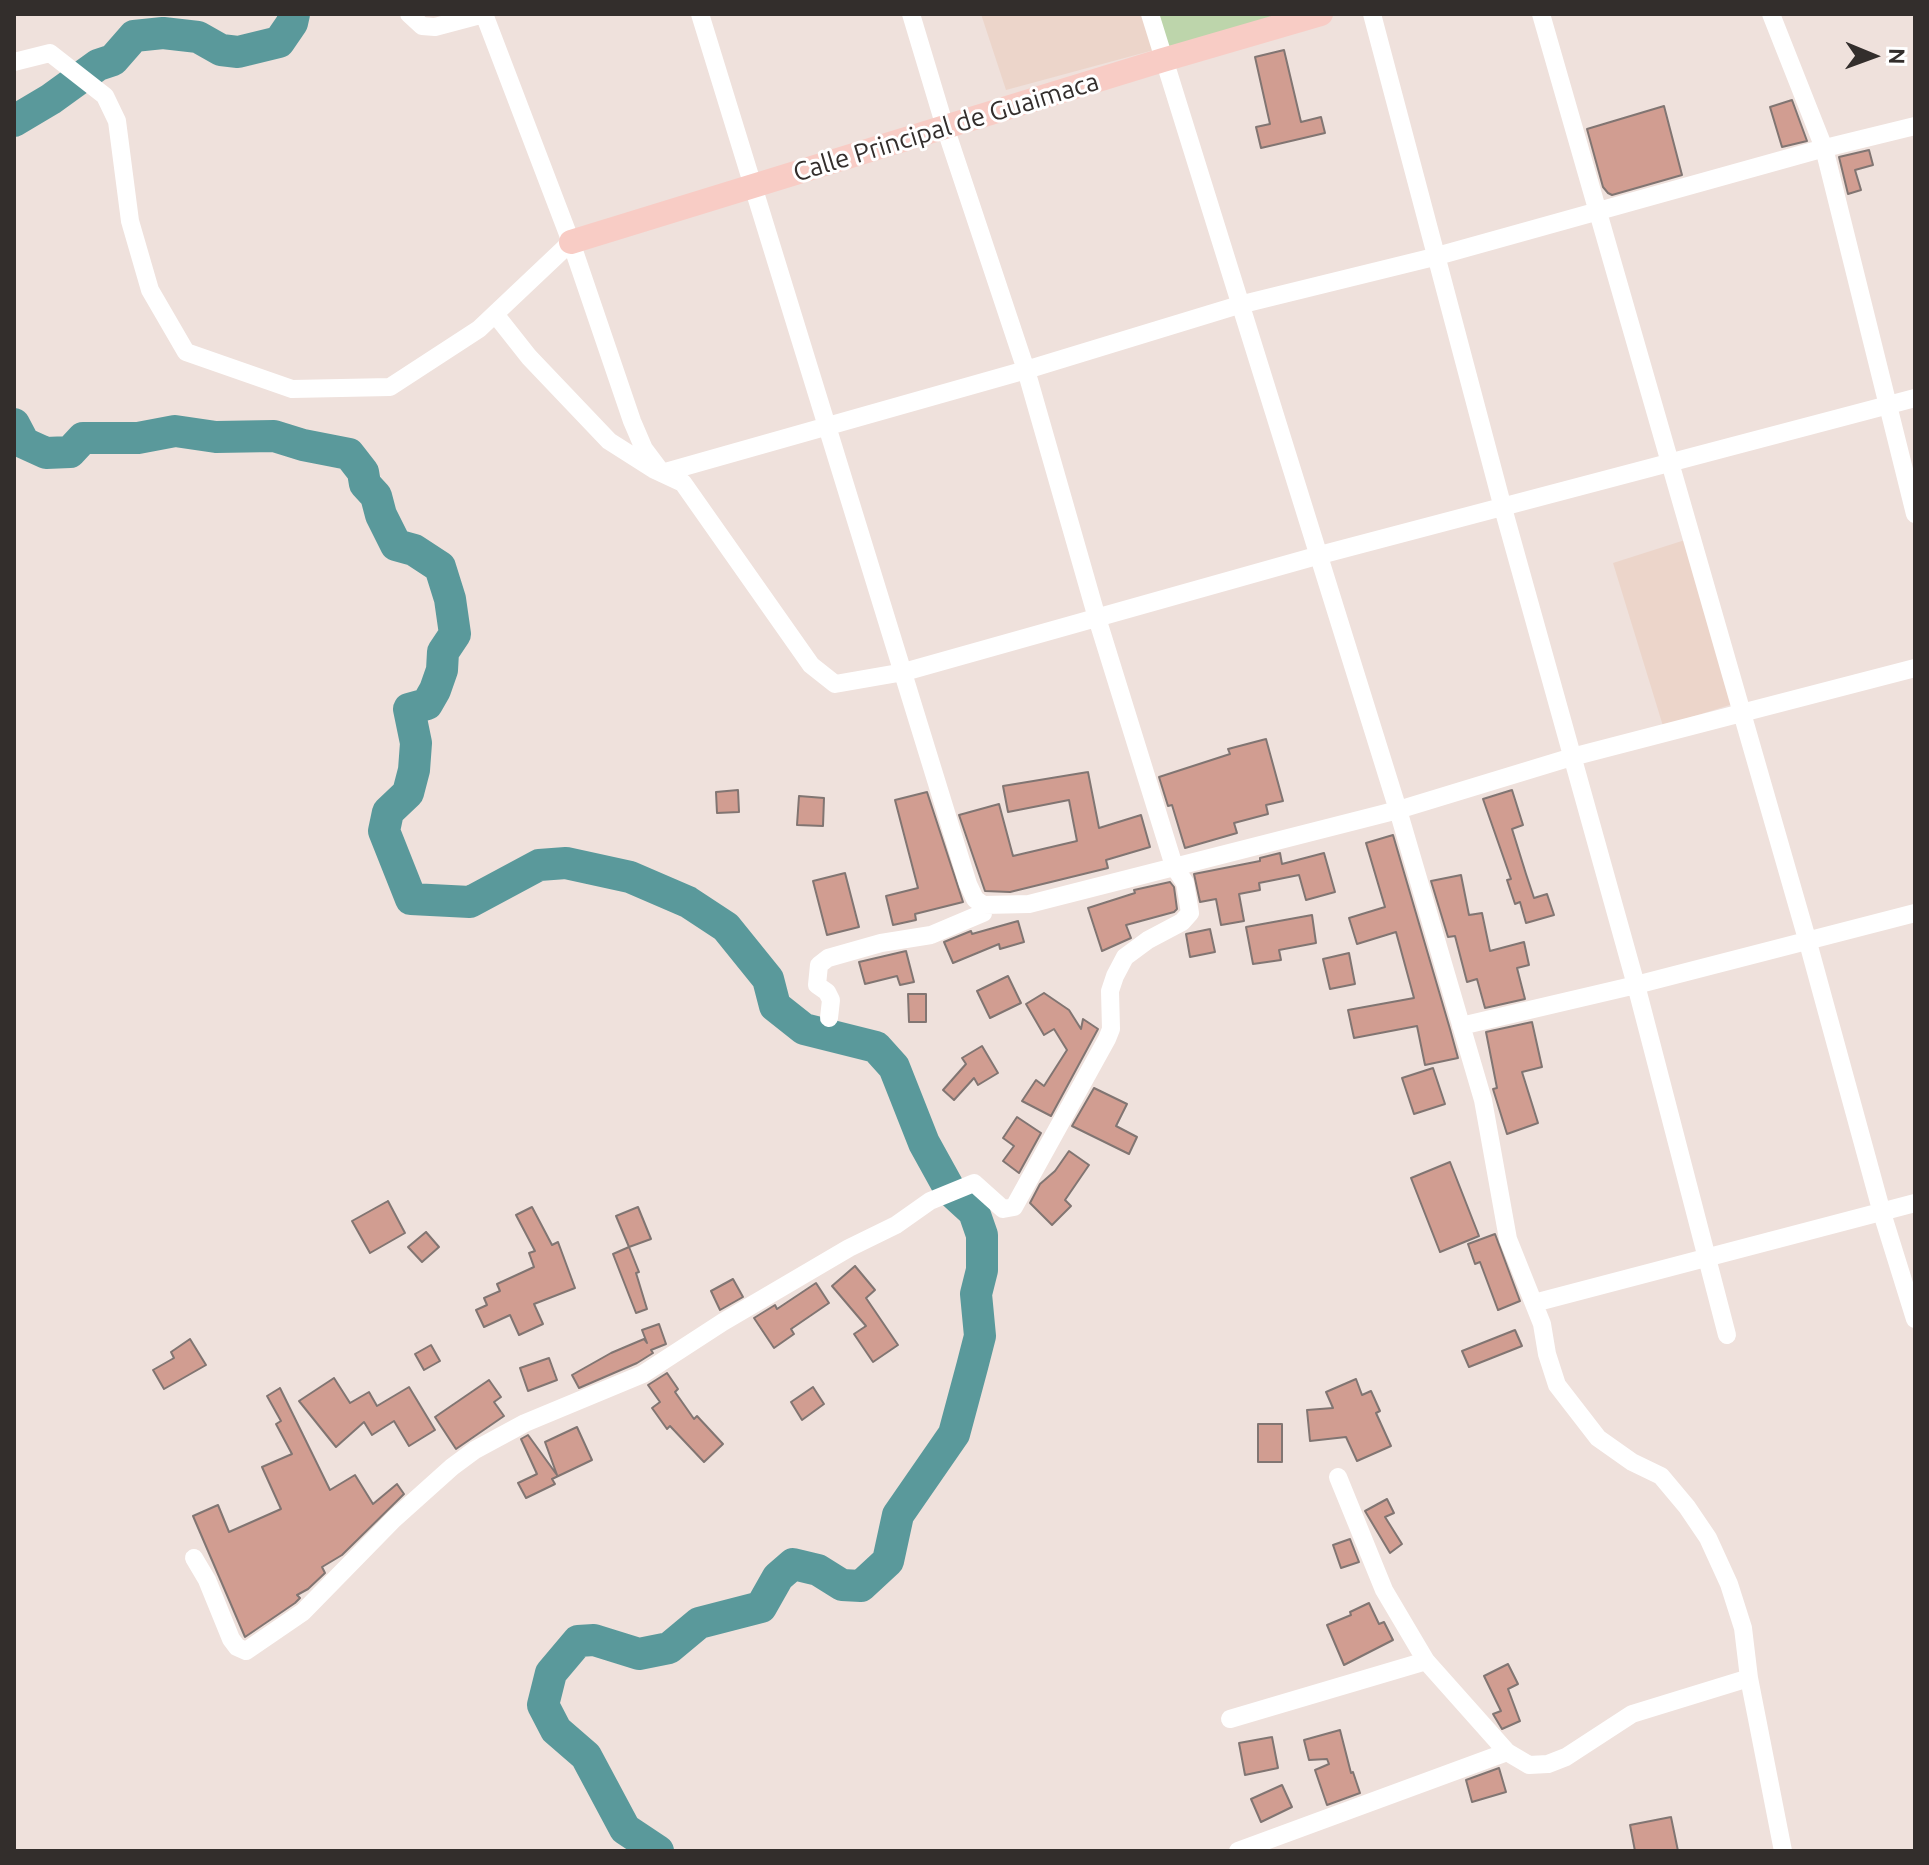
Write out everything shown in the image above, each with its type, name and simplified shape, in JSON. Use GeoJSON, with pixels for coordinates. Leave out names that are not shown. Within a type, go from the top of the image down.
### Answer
{"type":"FeatureCollection","features":[{"type":"Feature","properties":{"kind":"main road","name":"Calle Principal de Guaimaca"},"geometry":{"type":"LineString","coordinates":[[571,242],[1321,14]]}},
{"type":"Feature","properties":{"kind":"street"},"geometry":{"type":"LineString","coordinates":[[409,14],[422,26],[435,27],[484,14],[571,242],[632,421],[644,449],[662,473]]}},
{"type":"Feature","properties":{"kind":"street"},"geometry":{"type":"LineString","coordinates":[[700,14],[968,884],[975,899],[983,905],[1029,904],[1398,810],[1572,757],[1915,668]]}},
{"type":"Feature","properties":{"kind":"street"},"geometry":{"type":"LineString","coordinates":[[194,1558],[207,1580],[231,1639],[237,1647],[246,1651],[303,1612],[394,1519],[475,1450],[525,1423],[643,1374],[723,1322],[849,1248],[896,1225],[930,1201],[974,1183],[1003,1209],[1014,1207],[1107,1039],[1111,1029],[1110,991],[1125,957],[1141,944],[1182,922],[1190,913],[1185,883],[1174,866],[1097,618],[1026,370],[911,14]]}},
{"type":"Feature","properties":{"kind":"street"},"geometry":{"type":"LineString","coordinates":[[1150,14],[1398,810],[1483,1100],[1508,1239],[1542,1324],[1557,1385],[1598,1438],[1632,1462],[1661,1476],[1708,1538],[1729,1584],[1743,1628],[1749,1678],[1783,1851]]}},
{"type":"Feature","properties":{"kind":"street"},"geometry":{"type":"LineString","coordinates":[[1372,14],[1503,508],[1636,985],[1727,1335]]}},
{"type":"Feature","properties":{"kind":"street"},"geometry":{"type":"LineString","coordinates":[[1541,14],[1807,939],[1882,1213],[1915,1319]]}},
{"type":"Feature","properties":{"kind":"street"},"geometry":{"type":"LineString","coordinates":[[1771,14],[1824,148],[1915,514]]}},
{"type":"Feature","properties":{"kind":"street"},"geometry":{"type":"LineString","coordinates":[[14,62],[54,56],[105,96],[117,121],[130,221],[150,290],[186,352],[292,389],[390,387],[479,329],[571,242]]}},
{"type":"Feature","properties":{"kind":"street"},"geometry":{"type":"LineString","coordinates":[[662,473],[1026,370],[1239,305],[1436,256],[1824,148],[1915,126]]}},
{"type":"Feature","properties":{"kind":"street"},"geometry":{"type":"LineString","coordinates":[[495,314],[529,357],[609,441],[683,483],[811,665],[835,684],[902,672],[1320,555],[1915,398]]}},
{"type":"Feature","properties":{"kind":"street"},"geometry":{"type":"LineString","coordinates":[[829,1018],[831,1000],[827,992],[817,985],[819,965],[828,958],[881,943],[931,935],[983,913],[983,905]]}},
{"type":"Feature","properties":{"kind":"street"},"geometry":{"type":"LineString","coordinates":[[1461,1026],[1636,985],[1915,913]]}},
{"type":"Feature","properties":{"kind":"street"},"geometry":{"type":"LineString","coordinates":[[1534,1303],[1915,1203]]}},
{"type":"Feature","properties":{"kind":"street"},"geometry":{"type":"LineString","coordinates":[[1338,1477],[1384,1590],[1426,1661],[1507,1752],[1529,1765],[1548,1764],[1566,1757],[1632,1714],[1749,1678]]}},
{"type":"Feature","properties":{"kind":"street"},"geometry":{"type":"LineString","coordinates":[[1230,1719],[1426,1661]]}},
{"type":"Feature","properties":{"kind":"street"},"geometry":{"type":"LineString","coordinates":[[1238,1851],[1507,1752]]}},
{"type":"Feature","properties":{"kind":"shaded area"},"geometry":{"type":"Polygon","coordinates":[[[981,14],[1144,14],[1154,50],[1006,90],[981,14]]]}},
{"type":"Feature","properties":{"kind":"shaded area"},"geometry":{"type":"Polygon","coordinates":[[[1685,540],[1736,703],[1663,726],[1613,563],[1685,540]]]}},
{"type":"Feature","properties":{"kind":"green space"},"geometry":{"type":"Polygon","coordinates":[[[1159,14],[1296,14],[1169,49],[1159,14]]]}},
{"type":"Feature","properties":{"kind":"building"},"geometry":{"type":"Polygon","coordinates":[[[1284,50],[1301,122],[1321,117],[1325,133],[1261,148],[1256,127],[1270,124],[1255,57],[1284,50]]]}},
{"type":"Feature","properties":{"kind":"building"},"geometry":{"type":"Polygon","coordinates":[[[1792,100],[1807,141],[1782,147],[1770,107],[1792,100]]]}},
{"type":"Feature","properties":{"kind":"building"},"geometry":{"type":"Polygon","coordinates":[[[1664,106],[1682,175],[1612,195],[1608,193],[1603,187],[1587,129],[1664,106]]]}},
{"type":"Feature","properties":{"kind":"building"},"geometry":{"type":"Polygon","coordinates":[[[1869,150],[1873,165],[1855,170],[1861,190],[1848,194],[1839,157],[1869,150]]]}},
{"type":"Feature","properties":{"kind":"building"},"geometry":{"type":"Polygon","coordinates":[[[1266,739],[1283,801],[1266,805],[1268,814],[1234,823],[1237,833],[1185,848],[1172,805],[1168,806],[1159,777],[1230,754],[1228,749],[1266,739]]]}},
{"type":"Feature","properties":{"kind":"building"},"geometry":{"type":"Polygon","coordinates":[[[1088,772],[1099,828],[1141,815],[1150,847],[1106,860],[1108,868],[1010,892],[985,891],[959,815],[999,804],[1013,856],[1077,841],[1069,800],[1008,812],[1003,786],[1088,772]]]}},
{"type":"Feature","properties":{"kind":"building"},"geometry":{"type":"Polygon","coordinates":[[[738,790],[739,812],[717,813],[716,792],[738,790]]]}},
{"type":"Feature","properties":{"kind":"building"},"geometry":{"type":"Polygon","coordinates":[[[1512,790],[1523,825],[1512,829],[1534,898],[1547,894],[1554,915],[1526,923],[1520,902],[1515,904],[1507,880],[1511,879],[1483,799],[1512,790]]]}},
{"type":"Feature","properties":{"kind":"building"},"geometry":{"type":"Polygon","coordinates":[[[927,792],[963,902],[915,914],[916,920],[893,925],[886,896],[918,888],[895,800],[927,792]]]}},
{"type":"Feature","properties":{"kind":"building"},"geometry":{"type":"Polygon","coordinates":[[[799,796],[824,798],[823,826],[797,825],[799,796]]]}},
{"type":"Feature","properties":{"kind":"building"},"geometry":{"type":"Polygon","coordinates":[[[1393,835],[1458,1058],[1425,1065],[1417,1026],[1354,1038],[1348,1010],[1414,998],[1396,932],[1357,944],[1349,918],[1385,907],[1366,843],[1393,835]]]}},
{"type":"Feature","properties":{"kind":"building"},"geometry":{"type":"Polygon","coordinates":[[[1280,853],[1282,864],[1324,853],[1335,892],[1306,900],[1299,875],[1259,883],[1260,890],[1239,894],[1244,921],[1221,925],[1216,899],[1200,902],[1194,874],[1260,861],[1260,858],[1280,853]]]}},
{"type":"Feature","properties":{"kind":"building"},"geometry":{"type":"Polygon","coordinates":[[[845,873],[859,927],[827,935],[813,881],[845,873]]]}},
{"type":"Feature","properties":{"kind":"building"},"geometry":{"type":"Polygon","coordinates":[[[1461,875],[1469,915],[1482,913],[1490,951],[1524,942],[1529,965],[1517,968],[1525,999],[1485,1008],[1477,979],[1467,982],[1455,936],[1448,937],[1431,881],[1461,875]]]}},
{"type":"Feature","properties":{"kind":"building"},"geometry":{"type":"Polygon","coordinates":[[[1170,882],[1174,887],[1177,909],[1126,925],[1131,938],[1102,951],[1088,908],[1135,893],[1134,890],[1170,882]]]}},
{"type":"Feature","properties":{"kind":"building"},"geometry":{"type":"Polygon","coordinates":[[[1312,915],[1316,943],[1279,950],[1281,960],[1253,964],[1246,927],[1312,915]]]}},
{"type":"Feature","properties":{"kind":"building"},"geometry":{"type":"Polygon","coordinates":[[[1018,921],[1024,942],[1000,949],[999,944],[953,963],[944,942],[971,931],[972,934],[1018,921]]]}},
{"type":"Feature","properties":{"kind":"building"},"geometry":{"type":"Polygon","coordinates":[[[1210,929],[1215,952],[1190,957],[1186,934],[1210,929]]]}},
{"type":"Feature","properties":{"kind":"building"},"geometry":{"type":"Polygon","coordinates":[[[906,951],[914,982],[900,985],[897,976],[865,984],[859,962],[906,951]]]}},
{"type":"Feature","properties":{"kind":"building"},"geometry":{"type":"Polygon","coordinates":[[[1349,953],[1355,984],[1330,989],[1323,959],[1349,953]]]}},
{"type":"Feature","properties":{"kind":"building"},"geometry":{"type":"Polygon","coordinates":[[[1008,976],[1021,1003],[990,1018],[977,991],[1008,976]]]}},
{"type":"Feature","properties":{"kind":"building"},"geometry":{"type":"Polygon","coordinates":[[[1044,993],[1069,1010],[1081,1029],[1083,1019],[1098,1029],[1051,1116],[1022,1101],[1036,1080],[1044,1086],[1067,1050],[1054,1029],[1044,1035],[1026,1004],[1044,993]]]}},
{"type":"Feature","properties":{"kind":"building"},"geometry":{"type":"Polygon","coordinates":[[[908,994],[926,994],[926,1022],[909,1022],[908,994]]]}},
{"type":"Feature","properties":{"kind":"building"},"geometry":{"type":"Polygon","coordinates":[[[1532,1022],[1542,1067],[1522,1072],[1538,1123],[1507,1134],[1493,1089],[1497,1088],[1486,1032],[1532,1022]]]}},
{"type":"Feature","properties":{"kind":"building"},"geometry":{"type":"Polygon","coordinates":[[[982,1046],[998,1073],[978,1085],[974,1078],[954,1100],[943,1090],[966,1064],[962,1058],[982,1046]]]}},
{"type":"Feature","properties":{"kind":"building"},"geometry":{"type":"Polygon","coordinates":[[[1433,1068],[1445,1104],[1414,1114],[1402,1078],[1433,1068]]]}},
{"type":"Feature","properties":{"kind":"building"},"geometry":{"type":"Polygon","coordinates":[[[1094,1088],[1127,1104],[1116,1126],[1137,1137],[1129,1154],[1072,1126],[1094,1088]]]}},
{"type":"Feature","properties":{"kind":"building"},"geometry":{"type":"Polygon","coordinates":[[[1017,1117],[1041,1133],[1019,1173],[1003,1161],[1014,1146],[1003,1138],[1017,1117]]]}},
{"type":"Feature","properties":{"kind":"building"},"geometry":{"type":"Polygon","coordinates":[[[1069,1151],[1089,1165],[1065,1200],[1071,1206],[1052,1225],[1030,1203],[1040,1184],[1055,1171],[1069,1151]]]}},
{"type":"Feature","properties":{"kind":"building"},"geometry":{"type":"Polygon","coordinates":[[[1450,1162],[1479,1236],[1440,1252],[1411,1178],[1450,1162]]]}},
{"type":"Feature","properties":{"kind":"building"},"geometry":{"type":"Polygon","coordinates":[[[388,1201],[405,1233],[370,1253],[352,1221],[388,1201]]]}},
{"type":"Feature","properties":{"kind":"building"},"geometry":{"type":"Polygon","coordinates":[[[532,1207],[552,1245],[558,1242],[575,1288],[534,1304],[543,1324],[519,1335],[510,1315],[484,1327],[476,1310],[487,1305],[484,1298],[500,1291],[497,1284],[534,1267],[529,1253],[535,1251],[516,1215],[532,1207]]]}},
{"type":"Feature","properties":{"kind":"building"},"geometry":{"type":"Polygon","coordinates":[[[638,1207],[651,1239],[629,1247],[616,1216],[638,1207]]]}},
{"type":"Feature","properties":{"kind":"building"},"geometry":{"type":"Polygon","coordinates":[[[426,1232],[439,1247],[422,1262],[408,1247],[426,1232]]]}},
{"type":"Feature","properties":{"kind":"building"},"geometry":{"type":"Polygon","coordinates":[[[1495,1234],[1520,1301],[1498,1310],[1480,1262],[1475,1264],[1468,1244],[1495,1234]]]}},
{"type":"Feature","properties":{"kind":"building"},"geometry":{"type":"Polygon","coordinates":[[[629,1247],[639,1272],[636,1273],[647,1309],[636,1313],[613,1254],[629,1247]]]}},
{"type":"Feature","properties":{"kind":"building"},"geometry":{"type":"Polygon","coordinates":[[[855,1266],[875,1290],[866,1298],[898,1345],[873,1362],[854,1334],[866,1326],[832,1286],[855,1266]]]}},
{"type":"Feature","properties":{"kind":"building"},"geometry":{"type":"Polygon","coordinates":[[[733,1279],[743,1297],[720,1310],[711,1291],[733,1279]]]}},
{"type":"Feature","properties":{"kind":"building"},"geometry":{"type":"Polygon","coordinates":[[[816,1283],[829,1303],[791,1329],[794,1334],[774,1348],[754,1318],[775,1305],[777,1309],[816,1283]]]}},
{"type":"Feature","properties":{"kind":"building"},"geometry":{"type":"Polygon","coordinates":[[[659,1324],[666,1344],[651,1350],[653,1353],[637,1363],[579,1388],[572,1375],[611,1353],[644,1339],[647,1343],[642,1330],[659,1324]]]}},
{"type":"Feature","properties":{"kind":"building"},"geometry":{"type":"Polygon","coordinates":[[[1515,1330],[1522,1346],[1469,1367],[1462,1351],[1515,1330]]]}},
{"type":"Feature","properties":{"kind":"building"},"geometry":{"type":"Polygon","coordinates":[[[190,1339],[206,1365],[164,1389],[153,1370],[174,1358],[171,1352],[190,1339]]]}},
{"type":"Feature","properties":{"kind":"building"},"geometry":{"type":"Polygon","coordinates":[[[431,1345],[440,1361],[424,1370],[415,1354],[431,1345]]]}},
{"type":"Feature","properties":{"kind":"building"},"geometry":{"type":"Polygon","coordinates":[[[549,1358],[557,1380],[528,1391],[520,1368],[549,1358]]]}},
{"type":"Feature","properties":{"kind":"building"},"geometry":{"type":"Polygon","coordinates":[[[667,1373],[678,1389],[675,1392],[694,1419],[697,1416],[723,1444],[704,1462],[670,1426],[667,1429],[652,1408],[660,1402],[648,1385],[667,1373]]]}},
{"type":"Feature","properties":{"kind":"building"},"geometry":{"type":"Polygon","coordinates":[[[334,1378],[350,1403],[369,1392],[377,1406],[409,1387],[435,1430],[409,1446],[394,1421],[372,1435],[364,1422],[336,1447],[299,1401],[334,1378]]]}},
{"type":"Feature","properties":{"kind":"building"},"geometry":{"type":"Polygon","coordinates":[[[1356,1379],[1362,1395],[1371,1391],[1380,1411],[1376,1413],[1391,1446],[1357,1461],[1346,1437],[1310,1441],[1307,1410],[1333,1408],[1326,1392],[1356,1379]]]}},
{"type":"Feature","properties":{"kind":"building"},"geometry":{"type":"Polygon","coordinates":[[[489,1380],[501,1397],[494,1402],[504,1416],[456,1449],[435,1417],[489,1380]]]}},
{"type":"Feature","properties":{"kind":"building"},"geometry":{"type":"Polygon","coordinates":[[[813,1387],[824,1404],[802,1420],[791,1402],[813,1387]]]}},
{"type":"Feature","properties":{"kind":"building"},"geometry":{"type":"Polygon","coordinates":[[[280,1388],[330,1490],[355,1475],[373,1504],[397,1484],[404,1494],[342,1555],[322,1567],[325,1573],[297,1595],[300,1598],[295,1603],[245,1637],[193,1516],[218,1505],[229,1532],[281,1509],[262,1467],[292,1454],[276,1424],[281,1421],[267,1396],[280,1388]]]}},
{"type":"Feature","properties":{"kind":"building"},"geometry":{"type":"Polygon","coordinates":[[[1258,1424],[1282,1424],[1282,1462],[1258,1462],[1258,1424]]]}},
{"type":"Feature","properties":{"kind":"building"},"geometry":{"type":"Polygon","coordinates":[[[577,1427],[592,1460],[552,1479],[555,1484],[526,1498],[518,1483],[537,1474],[521,1439],[528,1435],[557,1475],[545,1442],[577,1427]]]}},
{"type":"Feature","properties":{"kind":"building"},"geometry":{"type":"Polygon","coordinates":[[[1387,1499],[1394,1513],[1385,1517],[1402,1544],[1390,1553],[1365,1511],[1387,1499]]]}},
{"type":"Feature","properties":{"kind":"building"},"geometry":{"type":"Polygon","coordinates":[[[1350,1539],[1359,1562],[1341,1568],[1333,1545],[1350,1539]]]}},
{"type":"Feature","properties":{"kind":"building"},"geometry":{"type":"Polygon","coordinates":[[[1369,1603],[1379,1624],[1384,1622],[1393,1640],[1344,1665],[1327,1625],[1369,1603]]]}},
{"type":"Feature","properties":{"kind":"building"},"geometry":{"type":"Polygon","coordinates":[[[1508,1664],[1518,1684],[1508,1689],[1520,1721],[1502,1729],[1493,1714],[1501,1711],[1484,1676],[1508,1664]]]}},
{"type":"Feature","properties":{"kind":"building"},"geometry":{"type":"Polygon","coordinates":[[[1340,1730],[1351,1773],[1360,1793],[1327,1805],[1315,1770],[1329,1764],[1327,1759],[1309,1760],[1304,1740],[1340,1730]]]}},
{"type":"Feature","properties":{"kind":"building"},"geometry":{"type":"Polygon","coordinates":[[[1272,1737],[1278,1768],[1245,1775],[1239,1743],[1272,1737]]]}},
{"type":"Feature","properties":{"kind":"building"},"geometry":{"type":"Polygon","coordinates":[[[1499,1768],[1506,1792],[1472,1802],[1466,1780],[1499,1768]]]}},
{"type":"Feature","properties":{"kind":"building"},"geometry":{"type":"Polygon","coordinates":[[[1282,1785],[1292,1807],[1261,1822],[1251,1799],[1282,1785]]]}},
{"type":"Feature","properties":{"kind":"building"},"geometry":{"type":"Polygon","coordinates":[[[1671,1817],[1678,1851],[1635,1851],[1630,1825],[1671,1817]]]}},
{"type":"Feature","properties":{"kind":"waterway"},"geometry":{"type":"LineString","coordinates":[[14,121],[98,65],[113,60],[134,36],[163,33],[198,37],[221,50],[238,52],[279,42],[292,23],[294,14]]}},
{"type":"Feature","properties":{"kind":"waterway"},"geometry":{"type":"LineString","coordinates":[[14,424],[24,443],[46,453],[70,452],[83,438],[138,438],[175,431],[216,437],[274,436],[349,454],[363,472],[365,484],[376,496],[381,515],[396,545],[414,550],[440,567],[450,599],[455,634],[443,652],[442,670],[427,704],[409,709],[416,743],[414,770],[408,793],[388,812],[384,831],[411,899],[470,902],[539,865],[566,863],[630,877],[688,902],[726,927],[768,979],[775,1006],[804,1029],[876,1047],[894,1067],[924,1143],[950,1190],[974,1212],[982,1235],[982,1270],[976,1294],[980,1336],[954,1434],[898,1515],[888,1561],[861,1586],[842,1585],[818,1570],[793,1564],[778,1577],[761,1607],[699,1623],[669,1648],[639,1654],[594,1640],[578,1641],[551,1673],[543,1705],[556,1730],[586,1756],[625,1829],[658,1851]]}}]}
